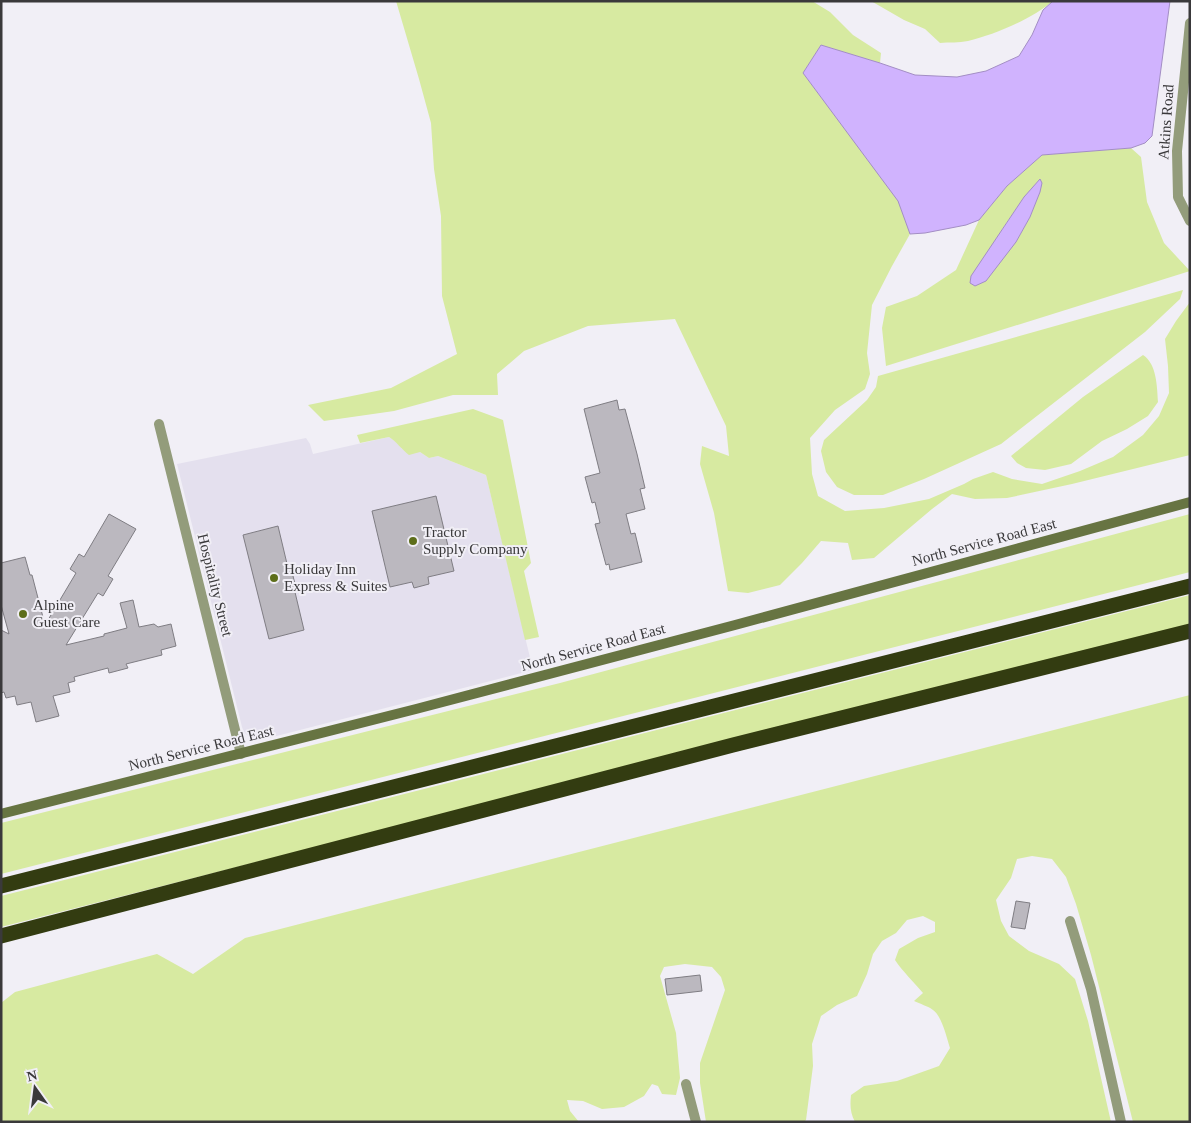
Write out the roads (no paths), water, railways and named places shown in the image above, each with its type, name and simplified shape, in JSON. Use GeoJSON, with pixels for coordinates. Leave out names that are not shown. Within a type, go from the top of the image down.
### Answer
{"type":"FeatureCollection","features":[{"type":"Feature","properties":{"kind":"highway"},"geometry":{"type":"LineString","coordinates":[[1,886],[1190,586]]}},
{"type":"Feature","properties":{"kind":"highway"},"geometry":{"type":"LineString","coordinates":[[1,936],[733,745],[1190,631]]}},
{"type":"Feature","properties":{"kind":"street","name":"Atkins Road"},"geometry":{"type":"LineString","coordinates":[[1190,23],[1177,150],[1178,197],[1190,221]]}},
{"type":"Feature","properties":{"kind":"street","name":"Hospitality Street"},"geometry":{"type":"LineString","coordinates":[[159,424],[241,754]]}},
{"type":"Feature","properties":{"kind":"street","name":"North Service Road East"},"geometry":{"type":"LineString","coordinates":[[1,814],[424,707],[1190,502]]}},
{"type":"Feature","properties":{"kind":"street"},"geometry":{"type":"LineString","coordinates":[[1070,921],[1091,989],[1121,1122]]}},
{"type":"Feature","properties":{"kind":"street"},"geometry":{"type":"LineString","coordinates":[[686,1084],[696,1122]]}},
{"type":"Feature","properties":{"kind":"place","name":"Tractor Supply Company"},"geometry":{"type":"Point","coordinates":[413,541]}},
{"type":"Feature","properties":{"kind":"place","name":"Holiday Inn Express & Suites"},"geometry":{"type":"Point","coordinates":[274,578]}},
{"type":"Feature","properties":{"kind":"place","name":"Alpine Guest Care"},"geometry":{"type":"Point","coordinates":[23,614]}}]}
